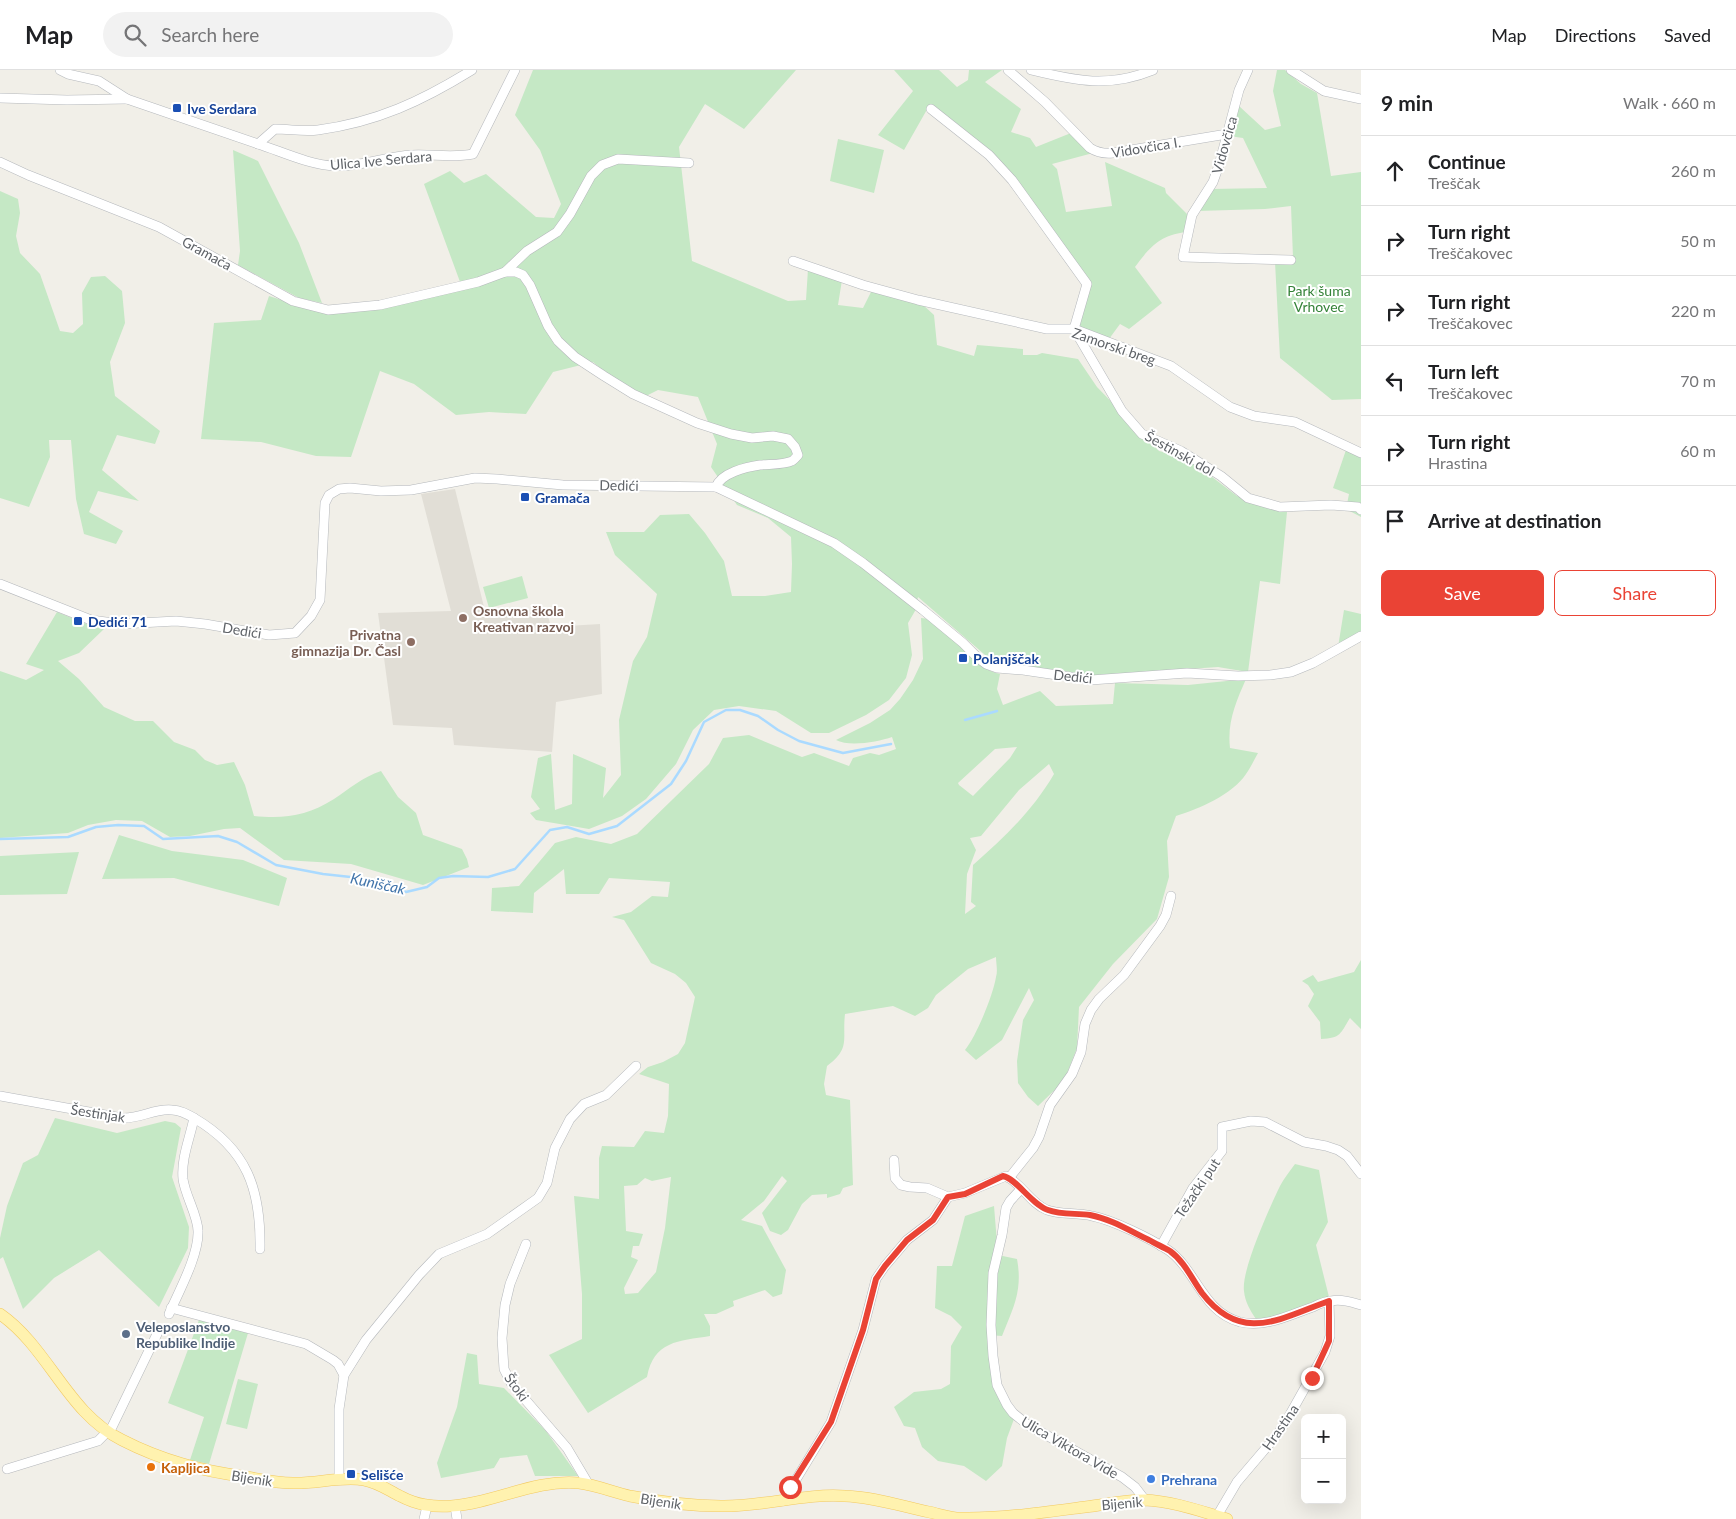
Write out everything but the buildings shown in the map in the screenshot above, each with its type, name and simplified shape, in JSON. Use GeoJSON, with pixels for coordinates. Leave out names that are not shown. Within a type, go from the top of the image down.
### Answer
{"type":"FeatureCollection","features":[{"type":"Feature","properties":{"kind":"main road","name":"Bijenik"},"geometry":{"type":"LineString","coordinates":[[0,1314],[26,1337],[86,1415],[108,1433],[165,1459],[196,1469],[287,1483],[302,1484],[355,1479],[369,1481],[419,1505],[427,1506],[455,1506],[487,1501],[541,1484],[560,1482],[588,1485],[682,1505],[734,1506],[844,1496],[892,1503],[944,1516],[962,1518],[1025,1514],[1145,1500],[1179,1506],[1222,1518]]}},
{"type":"Feature","properties":{"kind":"street","name":"Ulica Ive Serdara"},"geometry":{"type":"LineString","coordinates":[[60,70],[68,74],[99,81],[127,99],[315,163],[337,166],[364,164],[409,155],[455,156],[473,154],[515,70]]}},
{"type":"Feature","properties":{"kind":"street"},"geometry":{"type":"LineString","coordinates":[[258,144],[276,129],[317,130],[372,119],[406,107],[472,70]]}},
{"type":"Feature","properties":{"kind":"street","name":"Vidovčica I."},"geometry":{"type":"LineString","coordinates":[[1008,70],[1045,102],[1096,152],[1113,153],[1227,134]]}},
{"type":"Feature","properties":{"kind":"street"},"geometry":{"type":"LineString","coordinates":[[1031,70],[1078,81],[1097,82],[1120,79],[1153,70]]}},
{"type":"Feature","properties":{"kind":"street","name":"Vidovčica"},"geometry":{"type":"LineString","coordinates":[[1248,70],[1239,90],[1213,182],[1192,215],[1183,257],[1291,260]]}},
{"type":"Feature","properties":{"kind":"street"},"geometry":{"type":"LineString","coordinates":[[1291,70],[1324,91],[1361,99]]}},
{"type":"Feature","properties":{"kind":"street","name":"Ulica Ive Serdara"},"geometry":{"type":"LineString","coordinates":[[0,98],[127,99]]}},
{"type":"Feature","properties":{"kind":"street"},"geometry":{"type":"LineString","coordinates":[[931,109],[989,155],[1012,180],[1087,284],[1074,329]]}},
{"type":"Feature","properties":{"kind":"street","name":"Gramača"},"geometry":{"type":"LineString","coordinates":[[0,162],[159,227],[293,301],[328,310],[380,305],[478,282],[505,272],[528,251],[557,232],[570,214],[591,176],[602,165],[618,159],[689,163]]}},
{"type":"Feature","properties":{"kind":"street","name":"Zamorski breg"},"geometry":{"type":"LineString","coordinates":[[793,261],[863,285],[918,300],[1047,329],[1074,329],[1171,366],[1230,407],[1254,416],[1295,422],[1361,453]]}},
{"type":"Feature","properties":{"kind":"street"},"geometry":{"type":"LineString","coordinates":[[505,272],[516,272],[522,275],[530,285],[548,326],[558,341],[575,357],[633,394],[697,422],[731,434],[752,438],[773,436],[788,439],[795,447],[798,455],[792,461],[744,469],[724,477],[719,481],[716,488]]}},
{"type":"Feature","properties":{"kind":"street","name":"Šestinski dol"},"geometry":{"type":"LineString","coordinates":[[1074,329],[1122,411],[1142,434],[1181,451],[1221,476],[1248,498],[1280,507],[1331,505],[1358,507],[1361,510]]}},
{"type":"Feature","properties":{"kind":"street","name":"Dedići"},"geometry":{"type":"LineString","coordinates":[[0,584],[91,620],[121,624],[176,621],[269,635],[295,633],[311,616],[320,600],[325,504],[329,494],[339,489],[350,488],[381,491],[411,490],[475,478],[563,485],[716,488],[834,543],[864,562],[963,642],[978,658],[986,664],[997,668],[1091,680],[1187,673],[1255,676],[1291,672],[1313,663],[1361,636]]}},
{"type":"Feature","properties":{"kind":"street"},"geometry":{"type":"LineString","coordinates":[[1009,1178],[1033,1148],[1050,1105],[1072,1074],[1081,1052],[1085,1024],[1091,1010],[1099,999],[1124,975],[1160,926],[1166,915],[1171,896]]}},
{"type":"Feature","properties":{"kind":"street"},"geometry":{"type":"LineString","coordinates":[[339,1480],[339,1409],[344,1375],[356,1355],[383,1318],[434,1259],[445,1251],[487,1234],[542,1194],[547,1183],[554,1148],[570,1119],[584,1104],[606,1095],[636,1066]]}},
{"type":"Feature","properties":{"kind":"street","name":"Šestinjak"},"geometry":{"type":"LineString","coordinates":[[0,1096],[122,1118],[137,1118],[171,1109],[194,1118],[211,1128],[232,1148],[244,1166],[253,1186],[259,1209],[260,1249]]}},
{"type":"Feature","properties":{"kind":"street"},"geometry":{"type":"LineString","coordinates":[[194,1118],[184,1162],[184,1178],[198,1229],[197,1248],[170,1311],[306,1344],[338,1364],[344,1375]]}},
{"type":"Feature","properties":{"kind":"street","name":"Težački put"},"geometry":{"type":"LineString","coordinates":[[1161,1246],[1193,1188],[1222,1150],[1222,1127],[1252,1121],[1266,1122],[1304,1142],[1338,1150],[1353,1162],[1361,1174]]}},
{"type":"Feature","properties":{"kind":"street"},"geometry":{"type":"LineString","coordinates":[[894,1160],[896,1178],[901,1185],[927,1188],[948,1197],[965,1194],[1003,1176],[1009,1178],[1033,1202],[1047,1210],[1101,1218],[1161,1246],[1176,1256],[1214,1306],[1239,1321],[1264,1324],[1329,1301],[1342,1301],[1361,1305]]}},
{"type":"Feature","properties":{"kind":"street","name":"Ulica Viktora Vide"},"geometry":{"type":"LineString","coordinates":[[1020,1188],[1006,1208],[993,1273],[991,1325],[997,1385],[1013,1413],[1028,1425],[1122,1477],[1135,1487],[1145,1500]]}},
{"type":"Feature","properties":{"kind":"street"},"geometry":{"type":"LineString","coordinates":[[783,1501],[831,1422],[863,1330],[876,1279],[903,1244],[933,1220],[948,1197]]}},
{"type":"Feature","properties":{"kind":"street","name":"Štoki"},"geometry":{"type":"LineString","coordinates":[[526,1244],[510,1284],[505,1305],[502,1338],[504,1368],[511,1383],[567,1448],[588,1485]]}},
{"type":"Feature","properties":{"kind":"street","name":"Hrastina"},"geometry":{"type":"LineString","coordinates":[[1222,1518],[1237,1482],[1277,1435],[1325,1352],[1330,1336],[1329,1301]]}},
{"type":"Feature","properties":{"kind":"street"},"geometry":{"type":"LineString","coordinates":[[7,1469],[90,1444],[108,1433],[158,1332]]}},
{"type":"Feature","properties":{"kind":"street"},"geometry":{"type":"LineString","coordinates":[[424,1519],[427,1506]]}},
{"type":"Feature","properties":{"kind":"street"},"geometry":{"type":"LineString","coordinates":[[455,1506],[457,1519]]}},
{"type":"Feature","properties":{"kind":"shaded area","name":"Osnovna škola Kreativan razvoj"},"geometry":{"type":"Polygon","coordinates":[[[455,489],[485,611],[546,609],[551,627],[600,624],[602,694],[556,702],[552,752],[454,745],[452,728],[393,725],[378,613],[451,611],[421,494],[455,489]]]}},
{"type":"Feature","properties":{"kind":"green space"},"geometry":{"type":"Polygon","coordinates":[[[533,70],[796,70],[744,129],[705,104],[679,147],[692,261],[788,301],[806,300],[808,269],[842,280],[838,305],[863,308],[872,290],[921,303],[934,315],[937,345],[974,356],[977,345],[1023,349],[1023,355],[1042,353],[1078,359],[1097,387],[1159,451],[1181,457],[1195,464],[1237,496],[1287,512],[1280,584],[1260,581],[1248,672],[1218,667],[1085,676],[992,661],[918,597],[915,611],[908,623],[912,655],[906,678],[889,700],[866,715],[829,733],[811,733],[776,711],[739,706],[714,710],[693,730],[676,764],[646,799],[622,816],[589,829],[536,820],[530,813],[540,809],[531,797],[538,758],[551,754],[555,810],[572,804],[573,754],[606,768],[603,798],[621,775],[619,720],[633,661],[647,637],[657,594],[615,555],[606,532],[644,532],[660,515],[689,514],[724,561],[732,596],[765,596],[791,592],[791,537],[768,518],[737,505],[711,467],[717,444],[698,397],[658,390],[638,400],[593,362],[553,372],[526,414],[489,412],[456,415],[414,384],[380,371],[351,457],[316,456],[261,442],[201,439],[214,323],[261,320],[269,296],[326,314],[463,290],[424,184],[450,171],[464,183],[486,174],[536,217],[554,218],[561,204],[540,150],[515,115],[533,70]]]}},
{"type":"Feature","properties":{"kind":"green space"},"geometry":{"type":"Polygon","coordinates":[[[894,70],[939,70],[957,87],[968,80],[969,70],[1002,70],[985,82],[1021,109],[1011,132],[1030,138],[1036,147],[1071,133],[1093,153],[1052,164],[1057,169],[1066,212],[1112,206],[1105,162],[1165,188],[1166,193],[1189,216],[1185,232],[1168,236],[1156,243],[1135,267],[1162,303],[1129,329],[1120,324],[1109,339],[1078,327],[1091,284],[1011,175],[929,106],[904,150],[878,135],[913,91],[894,70]]]}},
{"type":"Feature","properties":{"kind":"green space","name":"Park šuma Vrhovec"},"geometry":{"type":"Polygon","coordinates":[[[1277,70],[1285,70],[1301,84],[1317,93],[1331,176],[1361,172],[1361,399],[1332,400],[1280,358],[1275,262],[1293,257],[1291,206],[1265,209],[1197,211],[1211,189],[1267,188],[1243,138],[1229,136],[1239,106],[1265,130],[1281,126],[1273,91],[1277,70]]]}},
{"type":"Feature","properties":{"kind":"green space"},"geometry":{"type":"Polygon","coordinates":[[[838,139],[884,150],[874,193],[830,181],[838,139]]]}},
{"type":"Feature","properties":{"kind":"green space"},"geometry":{"type":"Polygon","coordinates":[[[233,150],[258,161],[299,243],[322,303],[299,298],[238,265],[240,251],[233,150]]]}},
{"type":"Feature","properties":{"kind":"green space"},"geometry":{"type":"Polygon","coordinates":[[[0,191],[18,199],[20,213],[16,236],[20,253],[40,274],[60,331],[73,333],[83,324],[82,293],[91,277],[105,276],[122,291],[125,323],[110,362],[115,396],[160,431],[155,444],[117,435],[102,470],[139,501],[98,491],[89,512],[123,531],[116,544],[84,534],[76,499],[71,440],[49,440],[50,457],[29,507],[0,498],[0,191]]]}},
{"type":"Feature","properties":{"kind":"green space"},"geometry":{"type":"Polygon","coordinates":[[[1346,450],[1361,458],[1361,517],[1346,509],[1349,494],[1333,488],[1346,450]]]}},
{"type":"Feature","properties":{"kind":"green space"},"geometry":{"type":"Polygon","coordinates":[[[522,576],[528,598],[489,608],[483,587],[522,576]]]}},
{"type":"Feature","properties":{"kind":"green space"},"geometry":{"type":"Polygon","coordinates":[[[1344,610],[1361,614],[1361,632],[1338,647],[1344,610]]]}},
{"type":"Feature","properties":{"kind":"green space"},"geometry":{"type":"Polygon","coordinates":[[[57,612],[104,629],[79,653],[58,661],[79,679],[104,707],[135,721],[153,721],[174,742],[195,750],[205,760],[217,765],[234,762],[245,785],[254,816],[276,817],[305,813],[324,805],[362,780],[381,771],[398,797],[416,813],[423,835],[462,849],[469,867],[423,885],[351,864],[284,860],[240,828],[224,829],[190,836],[170,837],[142,821],[116,820],[88,825],[68,833],[0,838],[0,671],[26,680],[44,670],[26,664],[57,612]]]}},
{"type":"Feature","properties":{"kind":"green space"},"geometry":{"type":"Polygon","coordinates":[[[921,618],[930,620],[940,626],[979,663],[989,670],[1000,674],[997,689],[1003,705],[1040,691],[1056,706],[1113,704],[1115,683],[1188,685],[1246,679],[1231,721],[1230,748],[1258,753],[1246,774],[1233,788],[1205,805],[1176,816],[1167,841],[1169,877],[1157,919],[1113,964],[1079,1007],[1077,1048],[1064,1081],[1038,1106],[1028,1097],[1018,1083],[1017,1061],[1023,1020],[1034,1000],[1029,988],[1002,1040],[976,1060],[965,1050],[984,1015],[992,994],[997,975],[996,957],[968,969],[936,995],[928,1008],[915,1016],[893,1006],[845,1014],[844,1043],[840,1054],[827,1066],[824,1084],[826,1095],[850,1100],[853,1185],[843,1188],[840,1194],[827,1198],[827,1194],[812,1195],[802,1204],[788,1230],[781,1235],[770,1231],[762,1213],[787,1181],[782,1176],[764,1201],[741,1220],[762,1226],[786,1270],[782,1294],[773,1297],[765,1290],[733,1301],[734,1306],[716,1314],[704,1314],[710,1326],[710,1336],[688,1339],[669,1345],[655,1356],[647,1377],[588,1413],[549,1355],[582,1339],[582,1294],[574,1196],[599,1199],[599,1158],[602,1146],[634,1147],[645,1131],[664,1133],[668,1116],[669,1084],[639,1074],[648,1067],[678,1054],[685,1043],[695,997],[686,983],[675,974],[651,963],[624,920],[612,917],[631,912],[652,896],[668,897],[670,882],[609,878],[599,894],[566,894],[564,869],[534,893],[533,913],[491,911],[492,888],[519,886],[555,843],[576,837],[611,844],[637,834],[709,764],[723,738],[749,735],[802,757],[814,753],[849,766],[853,758],[870,753],[879,755],[896,749],[892,737],[879,741],[856,743],[836,740],[870,723],[890,710],[913,680],[923,659],[921,618]],[[1017,747],[995,749],[958,783],[959,785],[973,796],[1010,758],[1017,747]],[[1049,764],[1019,790],[981,836],[970,838],[976,850],[967,874],[965,914],[976,906],[971,902],[973,865],[1028,811],[1054,774],[1049,764]],[[671,1177],[652,1181],[645,1178],[637,1185],[624,1186],[626,1231],[643,1234],[639,1246],[633,1246],[631,1257],[638,1260],[624,1288],[625,1294],[638,1293],[656,1272],[665,1228],[671,1177]]]}},
{"type":"Feature","properties":{"kind":"green space"},"geometry":{"type":"Polygon","coordinates":[[[119,835],[172,851],[243,860],[287,878],[279,906],[174,878],[102,879],[119,835]]]}},
{"type":"Feature","properties":{"kind":"green space"},"geometry":{"type":"Polygon","coordinates":[[[79,852],[67,894],[0,895],[0,856],[79,852]]]}},
{"type":"Feature","properties":{"kind":"green space"},"geometry":{"type":"Polygon","coordinates":[[[1361,960],[1361,1029],[1350,1018],[1339,1034],[1333,1038],[1321,1039],[1320,1022],[1308,1006],[1314,994],[1308,985],[1302,981],[1313,975],[1318,982],[1354,972],[1361,960]]]}},
{"type":"Feature","properties":{"kind":"green space"},"geometry":{"type":"Polygon","coordinates":[[[55,1118],[117,1133],[165,1121],[175,1123],[181,1128],[172,1177],[189,1227],[188,1248],[159,1307],[99,1250],[54,1278],[23,1309],[3,1257],[0,1259],[0,1238],[7,1206],[23,1163],[38,1155],[55,1118]]]}},
{"type":"Feature","properties":{"kind":"green space"},"geometry":{"type":"Polygon","coordinates":[[[1295,1164],[1319,1170],[1328,1222],[1316,1245],[1329,1297],[1267,1320],[1256,1319],[1248,1306],[1244,1291],[1247,1269],[1257,1238],[1275,1196],[1283,1180],[1295,1164]]]}},
{"type":"Feature","properties":{"kind":"green space"},"geometry":{"type":"Polygon","coordinates":[[[994,1206],[998,1255],[1017,1259],[1019,1281],[1016,1299],[1002,1336],[988,1335],[991,1375],[1014,1419],[1007,1438],[1002,1466],[986,1481],[964,1466],[938,1461],[922,1447],[915,1428],[904,1426],[894,1407],[914,1392],[941,1389],[950,1384],[951,1346],[962,1327],[951,1316],[935,1308],[937,1266],[952,1266],[965,1216],[994,1206]]]}},
{"type":"Feature","properties":{"kind":"green space"},"geometry":{"type":"Polygon","coordinates":[[[199,1320],[248,1333],[209,1464],[190,1460],[204,1417],[168,1403],[199,1320]]]}},
{"type":"Feature","properties":{"kind":"green space"},"geometry":{"type":"Polygon","coordinates":[[[467,1353],[477,1355],[479,1384],[504,1388],[546,1431],[578,1476],[535,1476],[527,1455],[500,1458],[494,1468],[441,1478],[437,1463],[457,1407],[467,1353]]]}},
{"type":"Feature","properties":{"kind":"green space"},"geometry":{"type":"Polygon","coordinates":[[[238,1379],[258,1384],[247,1429],[226,1424],[238,1379]]]}},
{"type":"Feature","properties":{"kind":"waterway","name":"Kuniščak"},"geometry":{"type":"LineString","coordinates":[[0,839],[68,837],[96,827],[118,825],[144,826],[163,839],[218,836],[237,842],[276,865],[323,874],[369,879],[388,883],[406,892],[427,887],[439,878],[453,876],[488,877],[515,869],[550,830],[567,827],[589,834],[617,826],[671,784],[686,761],[704,722],[726,710],[740,710],[758,716],[778,730],[799,741],[843,753],[891,744]]}},
{"type":"Feature","properties":{"kind":"waterway","name":"Kuniščak"},"geometry":{"type":"LineString","coordinates":[[965,720],[997,711]]}},
{"type":"Feature","properties":{"kind":"place","name":"Ive Serdara"},"geometry":{"type":"Point","coordinates":[177,108]}},
{"type":"Feature","properties":{"kind":"place","name":"Gramača"},"geometry":{"type":"Point","coordinates":[525,497]}},
{"type":"Feature","properties":{"kind":"place","name":"Osnovna škola Kreativan razvoj"},"geometry":{"type":"Point","coordinates":[463,618]}},
{"type":"Feature","properties":{"kind":"place","name":"Dedići 71"},"geometry":{"type":"Point","coordinates":[78,621]}},
{"type":"Feature","properties":{"kind":"place","name":"Privatna gimnazija Dr. Časl"},"geometry":{"type":"Point","coordinates":[411,642]}},
{"type":"Feature","properties":{"kind":"place","name":"Polanjščak"},"geometry":{"type":"Point","coordinates":[963,658]}},
{"type":"Feature","properties":{"kind":"place","name":"Veleposlanstvo Republike Indije"},"geometry":{"type":"Point","coordinates":[126,1334]}},
{"type":"Feature","properties":{"kind":"place","name":"Kapljica"},"geometry":{"type":"Point","coordinates":[151,1467]}},
{"type":"Feature","properties":{"kind":"place","name":"Selišće"},"geometry":{"type":"Point","coordinates":[351,1474]}},
{"type":"Feature","properties":{"kind":"place","name":"Prehrana"},"geometry":{"type":"Point","coordinates":[1151,1479]}},
{"type":"Feature","properties":{"kind":"route"},"geometry":{"type":"LineString","coordinates":[[790,1487],[831,1422],[863,1330],[874,1285],[879,1273],[907,1240],[933,1220],[948,1197],[965,1194],[1003,1176],[1009,1178],[1033,1202],[1047,1210],[1085,1214],[1101,1218],[1136,1233],[1169,1251],[1176,1256],[1209,1301],[1233,1319],[1264,1324],[1329,1301],[1330,1336],[1328,1347],[1312,1378]]}}]}
